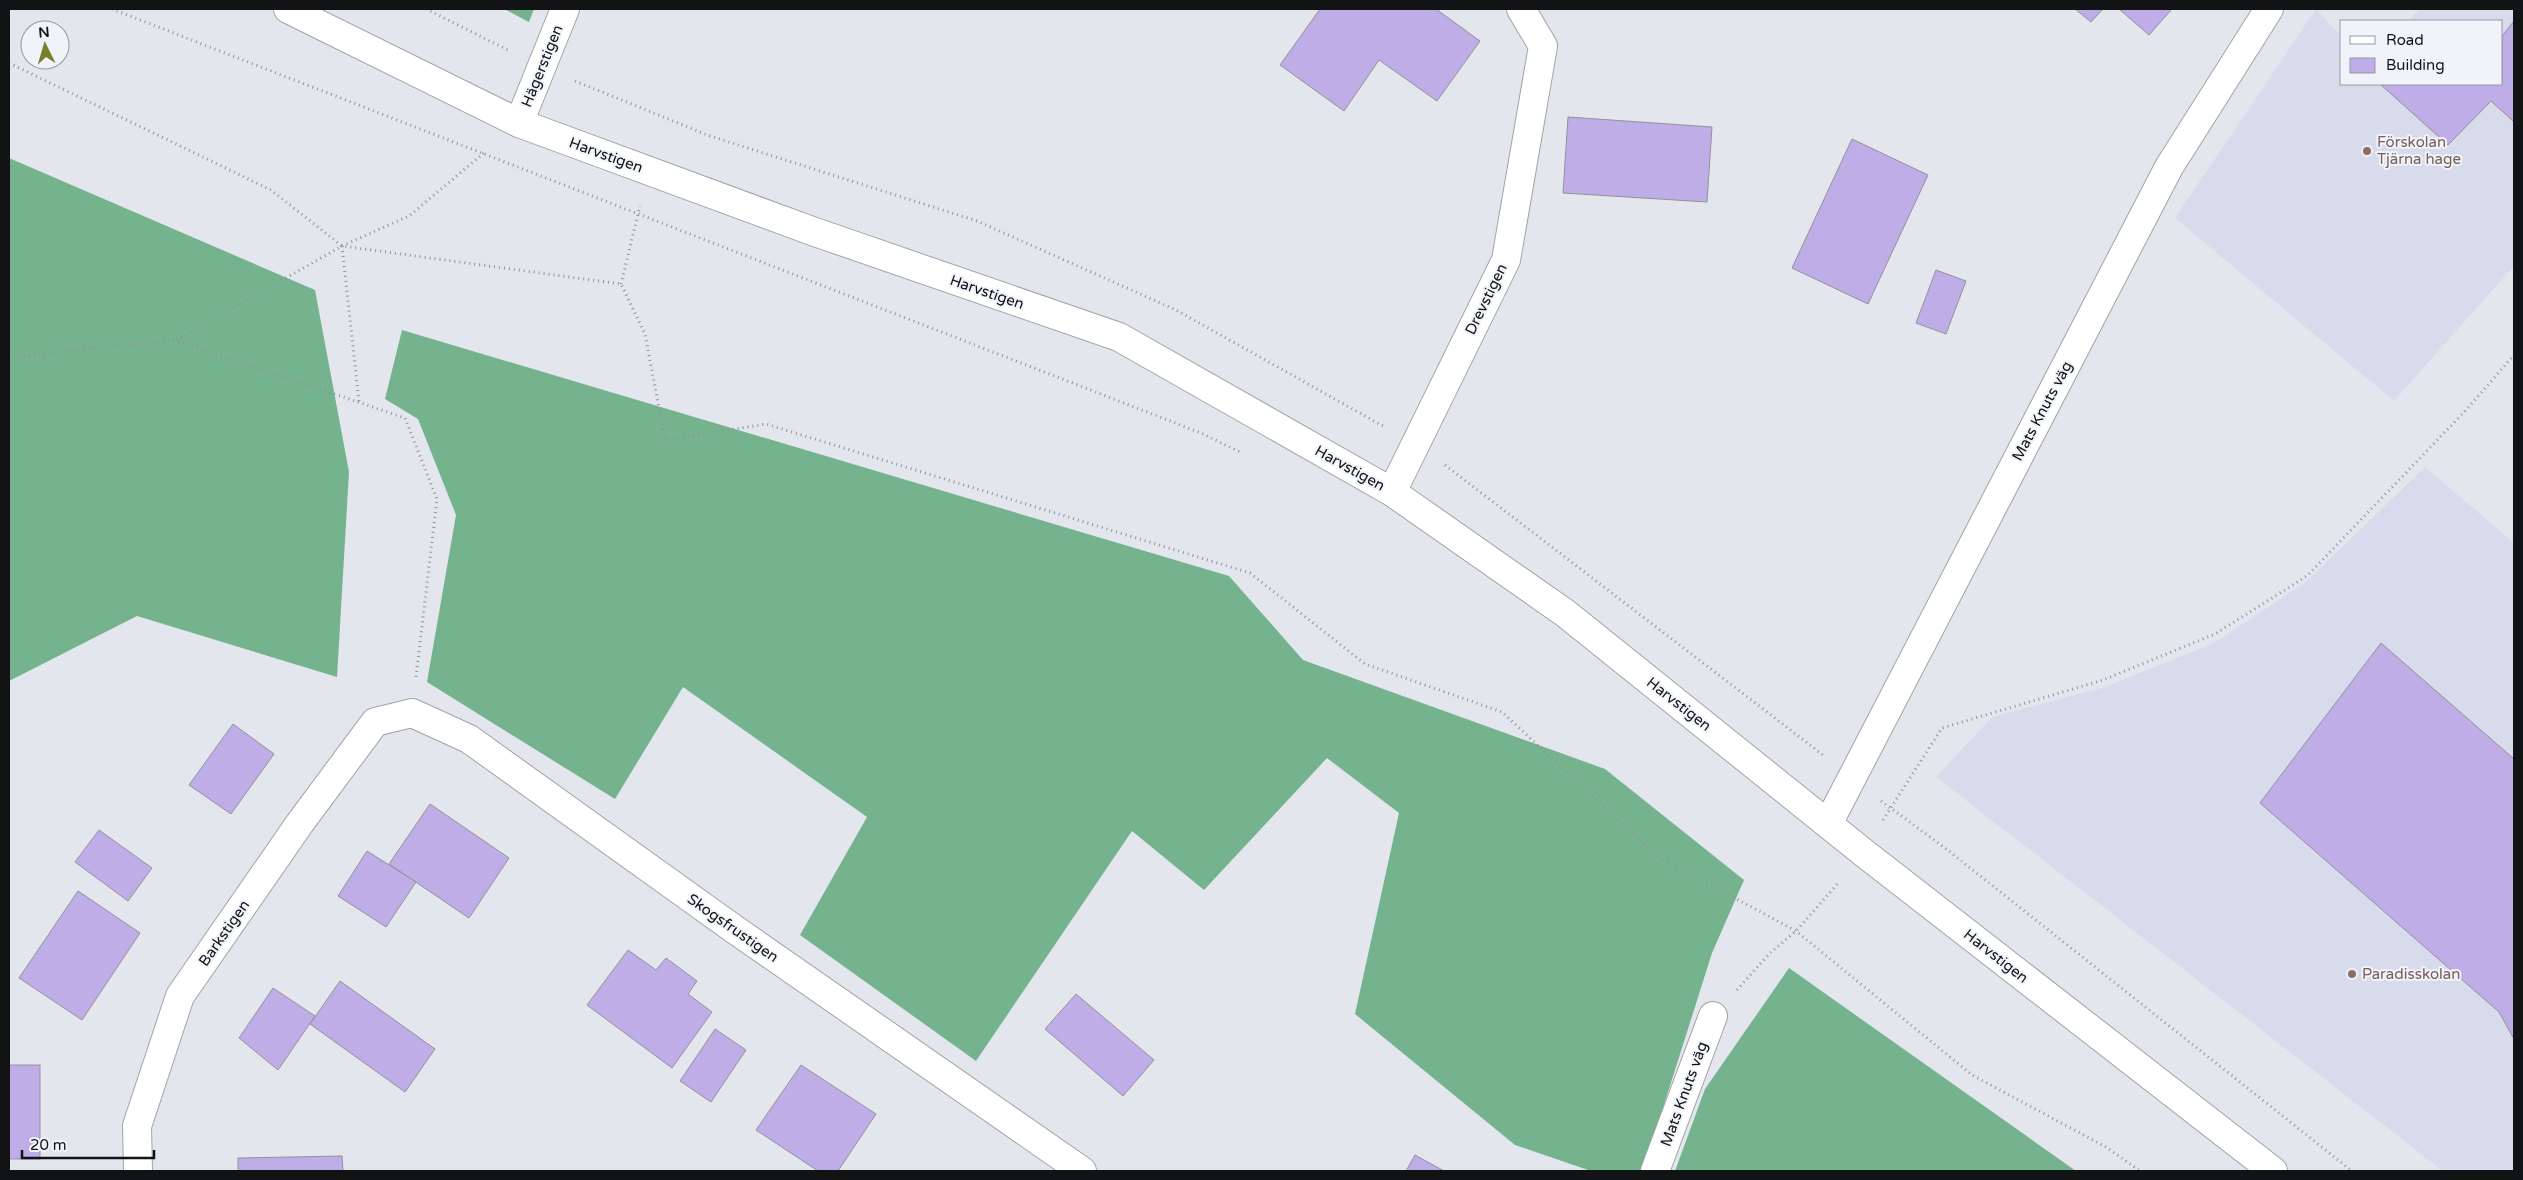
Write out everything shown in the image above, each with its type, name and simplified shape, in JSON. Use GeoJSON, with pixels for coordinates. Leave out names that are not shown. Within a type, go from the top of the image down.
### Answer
{"type":"FeatureCollection","features":[{"type":"Feature","properties":{"kind":"street","name":"Harvstigen"},"geometry":{"type":"LineString","coordinates":[[288,9],[519,123],[812,231],[1119,337],[1392,492],[1565,613],[1829,822],[1864,853],[2273,1171]]}},
{"type":"Feature","properties":{"kind":"street","name":"Hägerstigen"},"geometry":{"type":"LineString","coordinates":[[519,123],[565,9]]}},
{"type":"Feature","properties":{"kind":"street","name":"Drevstigen"},"geometry":{"type":"LineString","coordinates":[[1392,492],[1506,260],[1543,46],[1522,9]]}},
{"type":"Feature","properties":{"kind":"street","name":"Mats Knuts väg"},"geometry":{"type":"LineString","coordinates":[[1829,822],[2169,167],[2269,9]]}},
{"type":"Feature","properties":{"kind":"street","name":"Barkstigen"},"geometry":{"type":"LineString","coordinates":[[138,1171],[137,1126],[180,996],[300,822],[375,722],[412,712]]}},
{"type":"Feature","properties":{"kind":"street","name":"Skogsfrustigen"},"geometry":{"type":"LineString","coordinates":[[412,712],[469,739],[734,929],[1082,1171]]}},
{"type":"Feature","properties":{"kind":"street","name":"Mats Knuts väg"},"geometry":{"type":"LineString","coordinates":[[1655,1171],[1713,1016]]}},
{"type":"Feature","properties":{"kind":"path"},"geometry":{"type":"LineString","coordinates":[[112,9],[1192,429],[1246,455]]}},
{"type":"Feature","properties":{"kind":"path"},"geometry":{"type":"LineString","coordinates":[[426,9],[542,68],[710,136],[977,221],[1176,310],[1415,444],[1481,490],[1852,777],[1890,809],[1953,854],[2352,1171]]}},
{"type":"Feature","properties":{"kind":"path"},"geometry":{"type":"LineString","coordinates":[[9,63],[271,190],[342,246],[621,284]]}},
{"type":"Feature","properties":{"kind":"path"},"geometry":{"type":"LineString","coordinates":[[9,357],[176,340],[342,246],[409,216],[519,123]]}},
{"type":"Feature","properties":{"kind":"path"},"geometry":{"type":"LineString","coordinates":[[648,170],[621,284],[645,334],[665,440],[766,424],[1250,573],[1365,664],[1502,712],[1657,856],[1796,931],[1972,1075],[2106,1147],[2140,1171]]}},
{"type":"Feature","properties":{"kind":"path"},"geometry":{"type":"LineString","coordinates":[[342,246],[359,402]]}},
{"type":"Feature","properties":{"kind":"path"},"geometry":{"type":"LineString","coordinates":[[176,340],[405,418],[437,500],[412,712]]}},
{"type":"Feature","properties":{"kind":"path"},"geometry":{"type":"LineString","coordinates":[[1713,1016],[1770,953],[1796,931],[1864,853],[1942,728],[2103,680],[2215,634],[2307,576],[2467,410],[2514,355]]}},
{"type":"Feature","properties":{"kind":"shaded area","name":"Förskolan Tjärna hage"},"geometry":{"type":"Polygon","coordinates":[[[2316,9],[2340,35],[2340,85],[2503,85],[2503,20],[2409,20],[2420,9],[2514,9],[2514,266],[2394,401],[2175,218],[2316,9]]]}},
{"type":"Feature","properties":{"kind":"shaded area","name":"Paradisskolan"},"geometry":{"type":"Polygon","coordinates":[[[2425,467],[2514,543],[2514,1171],[2443,1171],[1936,777],[1992,717],[2105,687],[2214,643],[2307,581],[2425,467]]]}},
{"type":"Feature","properties":{"kind":"green space"},"geometry":{"type":"Polygon","coordinates":[[[504,9],[534,9],[529,22],[504,9]]]}},
{"type":"Feature","properties":{"kind":"green space"},"geometry":{"type":"Polygon","coordinates":[[[9,158],[315,290],[349,472],[337,677],[137,616],[9,681],[9,158]]]}},
{"type":"Feature","properties":{"kind":"green space"},"geometry":{"type":"Polygon","coordinates":[[[402,330],[1229,576],[1303,660],[1605,769],[1744,880],[1712,953],[1643,1171],[1591,1171],[1515,1145],[1355,1014],[1399,813],[1327,758],[1204,890],[1132,831],[976,1061],[800,935],[867,817],[683,687],[615,799],[427,682],[456,515],[418,419],[385,399],[402,330]]]}},
{"type":"Feature","properties":{"kind":"green space"},"geometry":{"type":"Polygon","coordinates":[[[1789,968],[2076,1171],[1675,1171],[1705,1089],[1789,968]]]}},
{"type":"Feature","properties":{"kind":"building"},"geometry":{"type":"Polygon","coordinates":[[[1320,9],[1436,9],[1480,41],[1437,101],[1379,60],[1344,111],[1280,65],[1320,9]]]}},
{"type":"Feature","properties":{"kind":"building"},"geometry":{"type":"Polygon","coordinates":[[[2075,9],[2103,9],[2091,22],[2075,9]]]}},
{"type":"Feature","properties":{"kind":"building"},"geometry":{"type":"Polygon","coordinates":[[[2119,9],[2172,9],[2149,35],[2119,9]]]}},
{"type":"Feature","properties":{"kind":"building"},"geometry":{"type":"Polygon","coordinates":[[[2514,21],[2514,122],[2491,101],[2448,145],[2381,85],[2503,85],[2503,35],[2514,21]]]}},
{"type":"Feature","properties":{"kind":"building"},"geometry":{"type":"Polygon","coordinates":[[[1568,117],[1712,127],[1707,202],[1563,193],[1568,117]]]}},
{"type":"Feature","properties":{"kind":"building"},"geometry":{"type":"Polygon","coordinates":[[[1852,139],[1928,175],[1868,304],[1792,268],[1852,139]]]}},
{"type":"Feature","properties":{"kind":"building"},"geometry":{"type":"Polygon","coordinates":[[[1936,270],[1966,281],[1946,334],[1916,323],[1936,270]]]}},
{"type":"Feature","properties":{"kind":"building","name":"Paradisskolan"},"geometry":{"type":"Polygon","coordinates":[[[2381,643],[2514,759],[2514,1039],[2499,1012],[2260,803],[2381,643]]]}},
{"type":"Feature","properties":{"kind":"building"},"geometry":{"type":"Polygon","coordinates":[[[233,724],[274,754],[231,814],[189,785],[233,724]]]}},
{"type":"Feature","properties":{"kind":"building"},"geometry":{"type":"Polygon","coordinates":[[[430,804],[509,858],[469,918],[389,864],[430,804]]]}},
{"type":"Feature","properties":{"kind":"building"},"geometry":{"type":"Polygon","coordinates":[[[99,830],[152,868],[128,901],[75,862],[99,830]]]}},
{"type":"Feature","properties":{"kind":"building"},"geometry":{"type":"Polygon","coordinates":[[[367,851],[416,882],[386,927],[338,896],[367,851]]]}},
{"type":"Feature","properties":{"kind":"building"},"geometry":{"type":"Polygon","coordinates":[[[78,891],[140,933],[82,1020],[19,978],[78,891]]]}},
{"type":"Feature","properties":{"kind":"building"},"geometry":{"type":"Polygon","coordinates":[[[628,950],[656,970],[666,958],[697,981],[688,994],[712,1012],[672,1068],[587,1005],[628,950]]]}},
{"type":"Feature","properties":{"kind":"building"},"geometry":{"type":"Polygon","coordinates":[[[340,981],[435,1049],[405,1092],[310,1024],[340,981]]]}},
{"type":"Feature","properties":{"kind":"building"},"geometry":{"type":"Polygon","coordinates":[[[273,988],[315,1016],[278,1070],[239,1038],[273,988]]]}},
{"type":"Feature","properties":{"kind":"building"},"geometry":{"type":"Polygon","coordinates":[[[1076,994],[1154,1060],[1123,1096],[1045,1029],[1076,994]]]}},
{"type":"Feature","properties":{"kind":"building"},"geometry":{"type":"Polygon","coordinates":[[[715,1029],[746,1050],[711,1102],[680,1081],[715,1029]]]}},
{"type":"Feature","properties":{"kind":"building"},"geometry":{"type":"Polygon","coordinates":[[[9,1065],[40,1065],[40,1159],[9,1159],[9,1065]]]}},
{"type":"Feature","properties":{"kind":"building"},"geometry":{"type":"Polygon","coordinates":[[[801,1065],[876,1114],[838,1171],[818,1171],[756,1130],[801,1065]]]}},
{"type":"Feature","properties":{"kind":"building"},"geometry":{"type":"Polygon","coordinates":[[[1415,1155],[1444,1171],[1406,1171],[1415,1155]]]}},
{"type":"Feature","properties":{"kind":"building"},"geometry":{"type":"Polygon","coordinates":[[[342,1156],[343,1171],[238,1171],[238,1158],[342,1156]]]}},
{"type":"Feature","properties":{"kind":"place","name":"Förskolan Tjärna hage"},"geometry":{"type":"Point","coordinates":[2367,151]}},
{"type":"Feature","properties":{"kind":"place","name":"Paradisskolan"},"geometry":{"type":"Point","coordinates":[2352,974]}}]}
